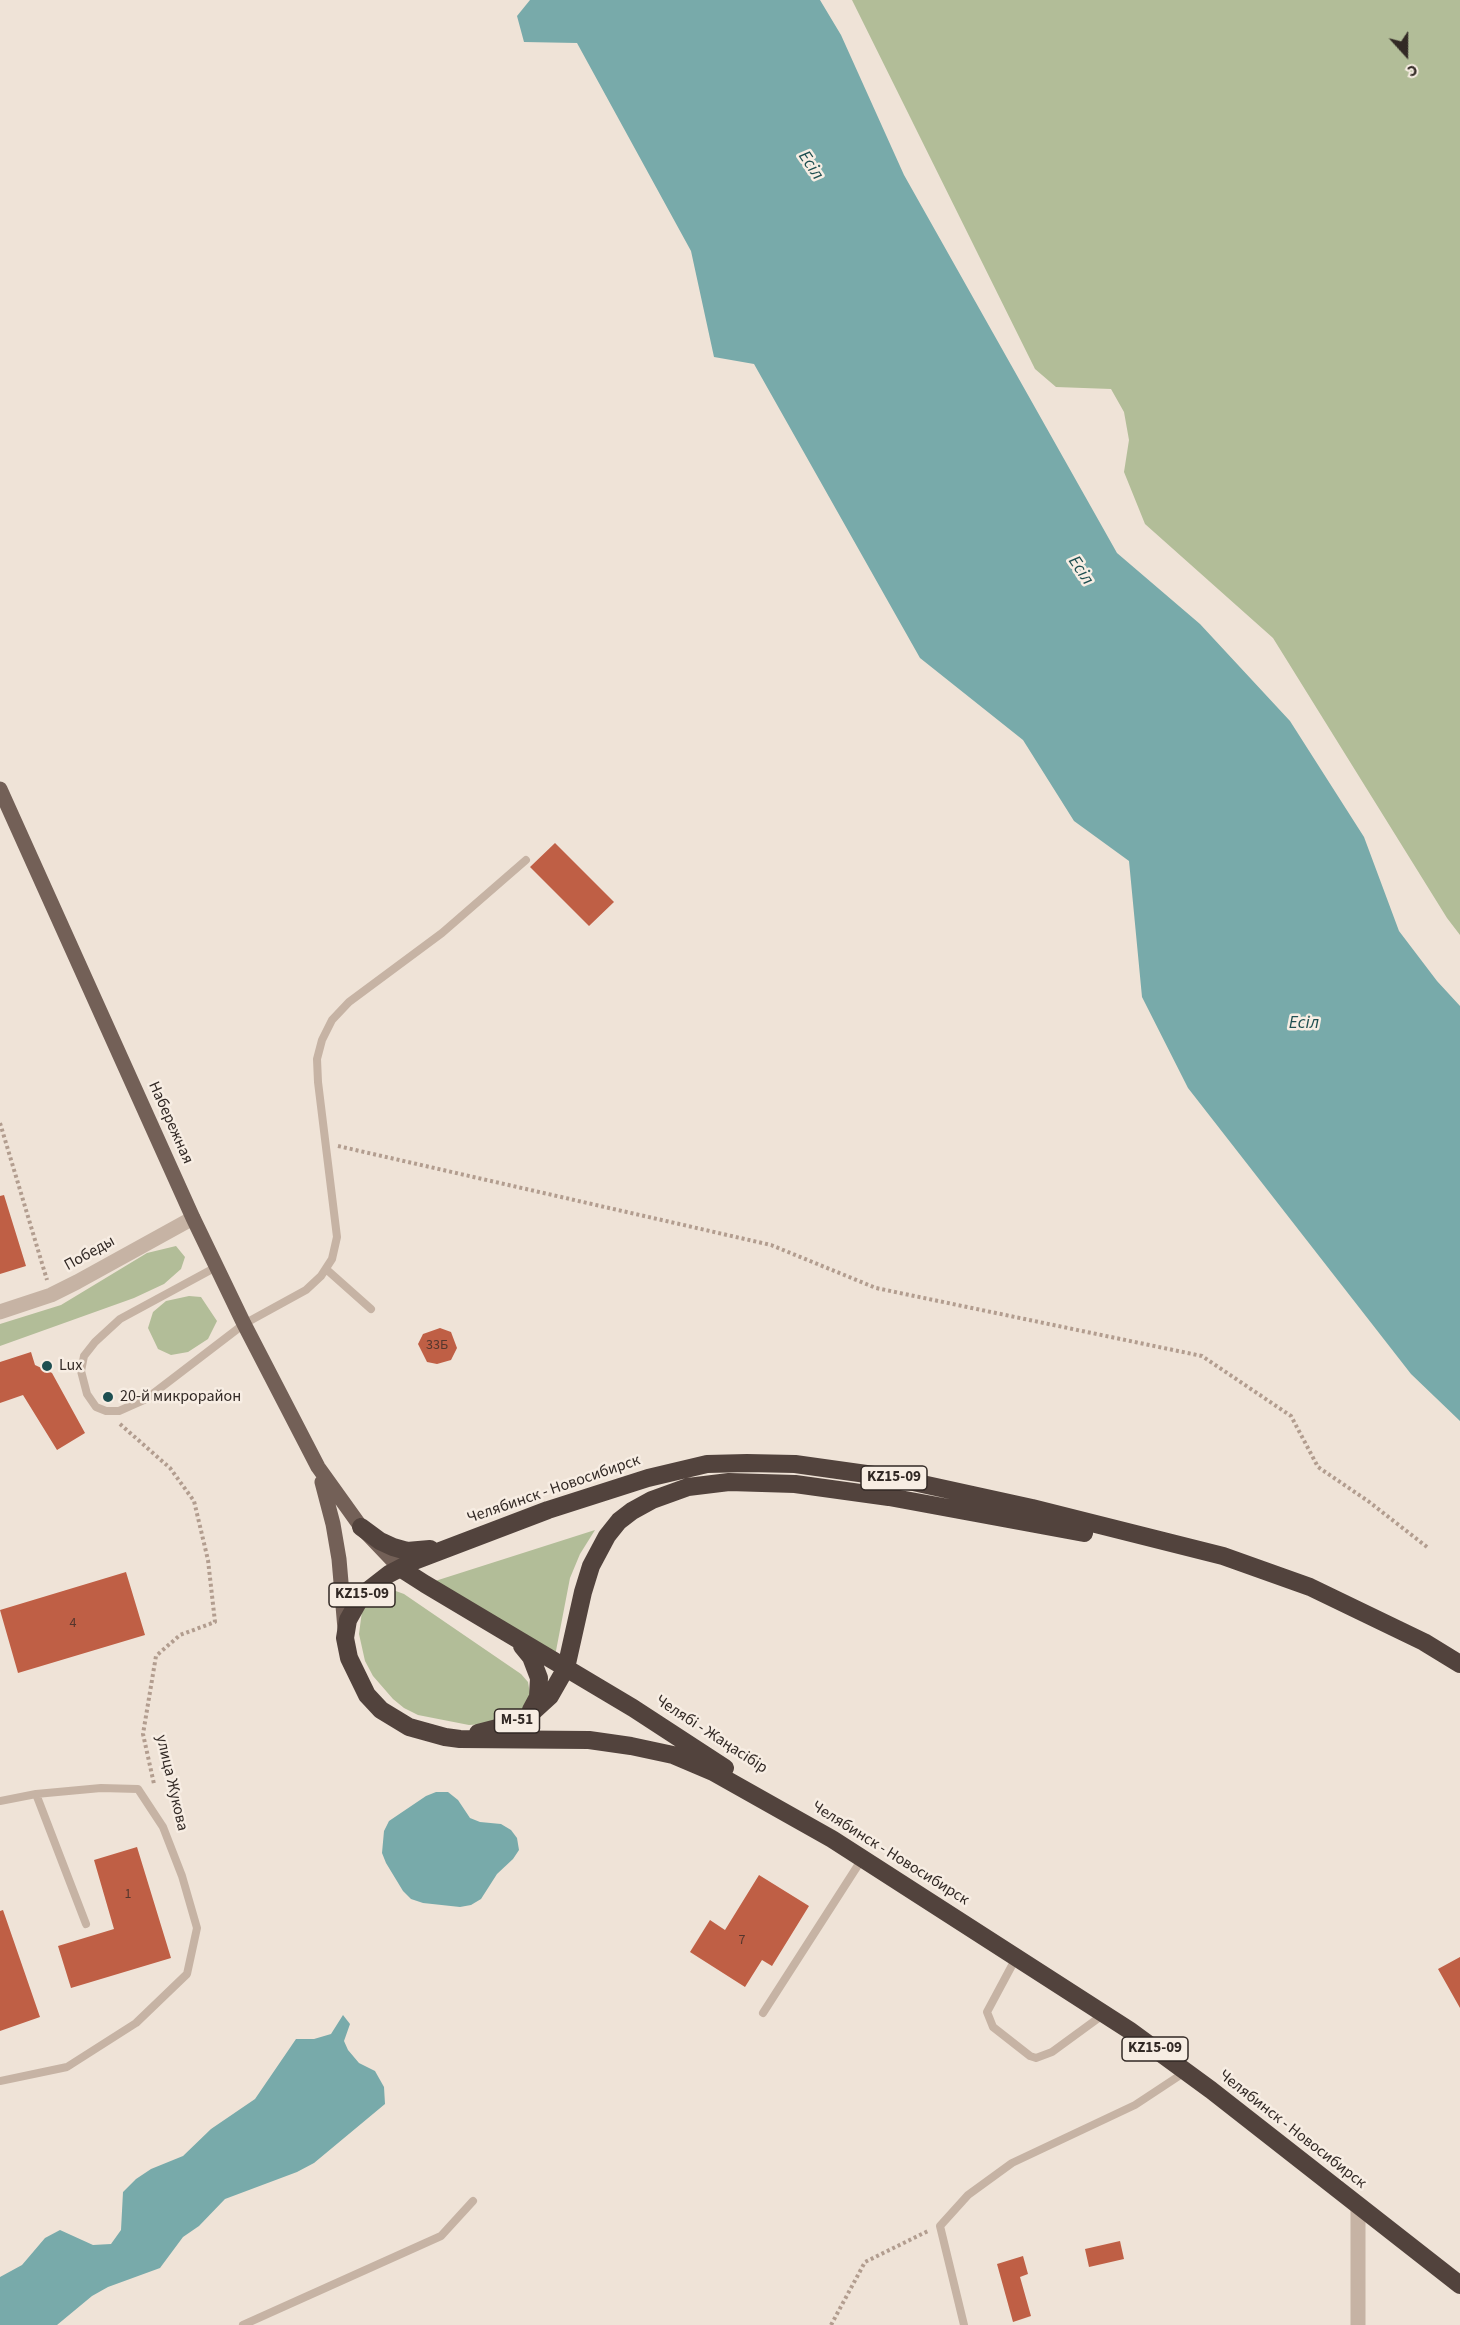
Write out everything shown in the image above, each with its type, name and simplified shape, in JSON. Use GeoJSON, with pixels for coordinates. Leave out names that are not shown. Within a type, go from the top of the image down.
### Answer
{"type":"FeatureCollection","features":[{"type":"Feature","properties":{"kind":"highway","name":"Челябинск - Новосибирск"},"geometry":{"type":"LineString","coordinates":[[1460,1664],[1385,1621],[1310,1587],[1223,1556],[1032,1508],[895,1478],[795,1464],[721,1463],[674,1471],[598,1493],[464,1540],[400,1568],[378,1581],[362,1595],[348,1620],[345,1638],[349,1658],[366,1695],[381,1710],[409,1727],[444,1737],[475,1740],[589,1740],[673,1755],[713,1772],[832,1839],[1017,1956],[1212,2090],[1460,2285]]}},
{"type":"Feature","properties":{"kind":"highway","name":"Челябинск - Новосибирск"},"geometry":{"type":"LineString","coordinates":[[566,1668],[591,1566],[613,1528],[632,1511],[652,1500],[688,1487],[710,1483],[771,1482],[807,1485],[1140,1544],[1263,1575],[1385,1621]]}},
{"type":"Feature","properties":{"kind":"highway"},"geometry":{"type":"LineString","coordinates":[[361,1527],[387,1545],[407,1551],[424,1550],[464,1540]]}},
{"type":"Feature","properties":{"kind":"highway","name":"KZ15-09"},"geometry":{"type":"LineString","coordinates":[[400,1568],[566,1668]]}},
{"type":"Feature","properties":{"kind":"highway"},"geometry":{"type":"LineString","coordinates":[[507,1633],[528,1653],[538,1672],[538,1697],[527,1717]]}},
{"type":"Feature","properties":{"kind":"highway","name":"M-51"},"geometry":{"type":"LineString","coordinates":[[444,1737],[495,1730],[527,1717],[549,1696],[566,1668]]}},
{"type":"Feature","properties":{"kind":"highway","name":"Челябі - Жаңасібір"},"geometry":{"type":"LineString","coordinates":[[566,1668],[633,1708],[832,1839]]}},
{"type":"Feature","properties":{"kind":"main road","name":"Набережная"},"geometry":{"type":"LineString","coordinates":[[0,789],[193,1218],[244,1324],[318,1467],[361,1527],[400,1568]]}},
{"type":"Feature","properties":{"kind":"main road","name":"Набережная"},"geometry":{"type":"LineString","coordinates":[[318,1467],[333,1524],[339,1559],[345,1638]]}},
{"type":"Feature","properties":{"kind":"street","name":"Победы"},"geometry":{"type":"LineString","coordinates":[[0,1312],[51,1295],[193,1218]]}},
{"type":"Feature","properties":{"kind":"street"},"geometry":{"type":"LineString","coordinates":[[1358,2205],[1358,2325]]}},
{"type":"Feature","properties":{"kind":"lane"},"geometry":{"type":"LineString","coordinates":[[218,1266],[120,1319],[107,1329],[84,1356],[81,1371],[87,1394],[96,1407],[106,1411],[119,1411],[146,1399],[244,1324],[306,1290],[326,1269],[336,1248],[337,1237],[318,1082],[317,1059],[322,1040],[332,1020],[349,1002],[442,933],[526,860]]}},
{"type":"Feature","properties":{"kind":"lane"},"geometry":{"type":"LineString","coordinates":[[326,1269],[371,1309]]}},
{"type":"Feature","properties":{"kind":"lane","name":"улица Жукова"},"geometry":{"type":"LineString","coordinates":[[0,2081],[67,2067],[136,2023],[187,1974],[197,1928],[182,1876],[163,1827],[138,1789],[101,1788],[36,1794]]}},
{"type":"Feature","properties":{"kind":"lane"},"geometry":{"type":"LineString","coordinates":[[0,1801],[36,1794],[86,1924]]}},
{"type":"Feature","properties":{"kind":"lane"},"geometry":{"type":"LineString","coordinates":[[763,2013],[863,1858]]}},
{"type":"Feature","properties":{"kind":"lane"},"geometry":{"type":"LineString","coordinates":[[1017,1956],[987,2012],[993,2027],[1030,2056],[1036,2058],[1052,2052],[1104,2014]]}},
{"type":"Feature","properties":{"kind":"lane"},"geometry":{"type":"LineString","coordinates":[[964,2325],[940,2226],[968,2195],[1012,2163],[1135,2106],[1185,2072]]}},
{"type":"Feature","properties":{"kind":"lane"},"geometry":{"type":"LineString","coordinates":[[243,2325],[441,2236],[473,2200]]}},
{"type":"Feature","properties":{"kind":"path"},"geometry":{"type":"LineString","coordinates":[[0,1123],[51,1295]]}},
{"type":"Feature","properties":{"kind":"path"},"geometry":{"type":"LineString","coordinates":[[326,1144],[771,1245],[876,1288],[1202,1356],[1291,1416],[1318,1467],[1368,1501],[1427,1547]]}},
{"type":"Feature","properties":{"kind":"path","name":"улица Жукова"},"geometry":{"type":"LineString","coordinates":[[106,1411],[170,1468],[194,1501],[208,1560],[215,1622],[180,1635],[156,1656],[143,1734],[156,1792]]}},
{"type":"Feature","properties":{"kind":"path"},"geometry":{"type":"LineString","coordinates":[[831,2325],[865,2262],[940,2226]]}},
{"type":"Feature","properties":{"kind":"green space"},"geometry":{"type":"Polygon","coordinates":[[[852,0],[1460,0],[1460,935],[1447,918],[1273,638],[1145,524],[1124,472],[1129,440],[1124,412],[1111,389],[1056,387],[1035,369],[852,0]]]}},
{"type":"Feature","properties":{"kind":"green space"},"geometry":{"type":"Polygon","coordinates":[[[176,1246],[185,1257],[181,1269],[164,1284],[134,1298],[0,1346],[0,1324],[61,1305],[147,1253],[176,1246]]]}},
{"type":"Feature","properties":{"kind":"green space"},"geometry":{"type":"Polygon","coordinates":[[[189,1296],[201,1297],[217,1321],[208,1339],[188,1352],[171,1355],[158,1349],[148,1328],[153,1312],[166,1301],[189,1296]]]}},
{"type":"Feature","properties":{"kind":"green space"},"geometry":{"type":"Polygon","coordinates":[[[595,1530],[580,1554],[570,1578],[555,1656],[432,1582],[595,1530]]]}},
{"type":"Feature","properties":{"kind":"green space"},"geometry":{"type":"Polygon","coordinates":[[[393,1590],[404,1594],[521,1674],[528,1682],[531,1700],[521,1713],[484,1724],[469,1725],[418,1715],[393,1699],[373,1676],[365,1661],[359,1634],[362,1611],[367,1603],[377,1594],[393,1590]]]}},
{"type":"Feature","properties":{"kind":"water","name":"Есіл"},"geometry":{"type":"Polygon","coordinates":[[[530,0],[820,0],[841,35],[904,175],[1117,553],[1200,624],[1290,721],[1364,837],[1399,931],[1437,981],[1460,1006],[1460,1421],[1411,1374],[1188,1088],[1142,997],[1129,861],[1074,821],[1023,740],[920,658],[754,364],[714,357],[691,251],[577,43],[524,42],[517,16],[530,0]]]}},
{"type":"Feature","properties":{"kind":"water"},"geometry":{"type":"Polygon","coordinates":[[[436,1792],[448,1792],[458,1800],[470,1818],[480,1822],[501,1824],[511,1830],[517,1838],[519,1850],[513,1859],[497,1874],[481,1899],[471,1905],[460,1907],[423,1903],[411,1899],[403,1891],[382,1853],[384,1831],[389,1821],[426,1796],[436,1792]]]}},
{"type":"Feature","properties":{"kind":"water"},"geometry":{"type":"Polygon","coordinates":[[[343,2015],[350,2024],[344,2041],[348,2050],[359,2063],[375,2071],[384,2087],[385,2104],[314,2163],[297,2172],[225,2199],[199,2226],[183,2237],[160,2268],[108,2287],[92,2296],[57,2325],[0,2325],[0,2277],[22,2265],[45,2238],[60,2230],[93,2245],[111,2244],[121,2230],[123,2192],[136,2179],[151,2169],[183,2156],[211,2129],[255,2099],[296,2039],[314,2039],[331,2034],[343,2015]]]}},
{"type":"Feature","properties":{"kind":"building"},"geometry":{"type":"Polygon","coordinates":[[[555,843],[614,902],[589,926],[530,867],[555,843]]]}},
{"type":"Feature","properties":{"kind":"building"},"geometry":{"type":"Polygon","coordinates":[[[4,1195],[26,1266],[0,1274],[0,1196],[4,1195]]]}},
{"type":"Feature","properties":{"kind":"building"},"geometry":{"type":"Polygon","coordinates":[[[440,1328],[451,1332],[457,1348],[451,1360],[437,1364],[427,1362],[418,1344],[423,1334],[440,1328]]]}},
{"type":"Feature","properties":{"kind":"building"},"geometry":{"type":"Polygon","coordinates":[[[31,1352],[35,1365],[52,1373],[85,1433],[57,1450],[23,1395],[0,1403],[0,1362],[31,1352]]]}},
{"type":"Feature","properties":{"kind":"building"},"geometry":{"type":"Polygon","coordinates":[[[126,1572],[145,1635],[18,1673],[0,1610],[126,1572]]]}},
{"type":"Feature","properties":{"kind":"building"},"geometry":{"type":"Polygon","coordinates":[[[137,1847],[171,1958],[71,1988],[58,1946],[114,1929],[94,1860],[137,1847]]]}},
{"type":"Feature","properties":{"kind":"building"},"geometry":{"type":"Polygon","coordinates":[[[759,1875],[809,1906],[772,1966],[762,1960],[745,1987],[690,1952],[710,1920],[725,1930],[759,1875]]]}},
{"type":"Feature","properties":{"kind":"building"},"geometry":{"type":"Polygon","coordinates":[[[3,1910],[40,2017],[0,2031],[0,1911],[3,1910]]]}},
{"type":"Feature","properties":{"kind":"building"},"geometry":{"type":"Polygon","coordinates":[[[1460,1957],[1460,2008],[1438,1969],[1460,1957]]]}},
{"type":"Feature","properties":{"kind":"building"},"geometry":{"type":"Polygon","coordinates":[[[1120,2241],[1124,2259],[1089,2267],[1085,2249],[1120,2241]]]}},
{"type":"Feature","properties":{"kind":"building"},"geometry":{"type":"Polygon","coordinates":[[[1023,2256],[1028,2274],[1020,2277],[1031,2316],[1013,2322],[997,2264],[1023,2256]]]}},
{"type":"Feature","properties":{"kind":"place","name":"Lux"},"geometry":{"type":"Point","coordinates":[47,1366]}},
{"type":"Feature","properties":{"kind":"place","name":"20-й микрорайон"},"geometry":{"type":"Point","coordinates":[108,1397]}}]}
